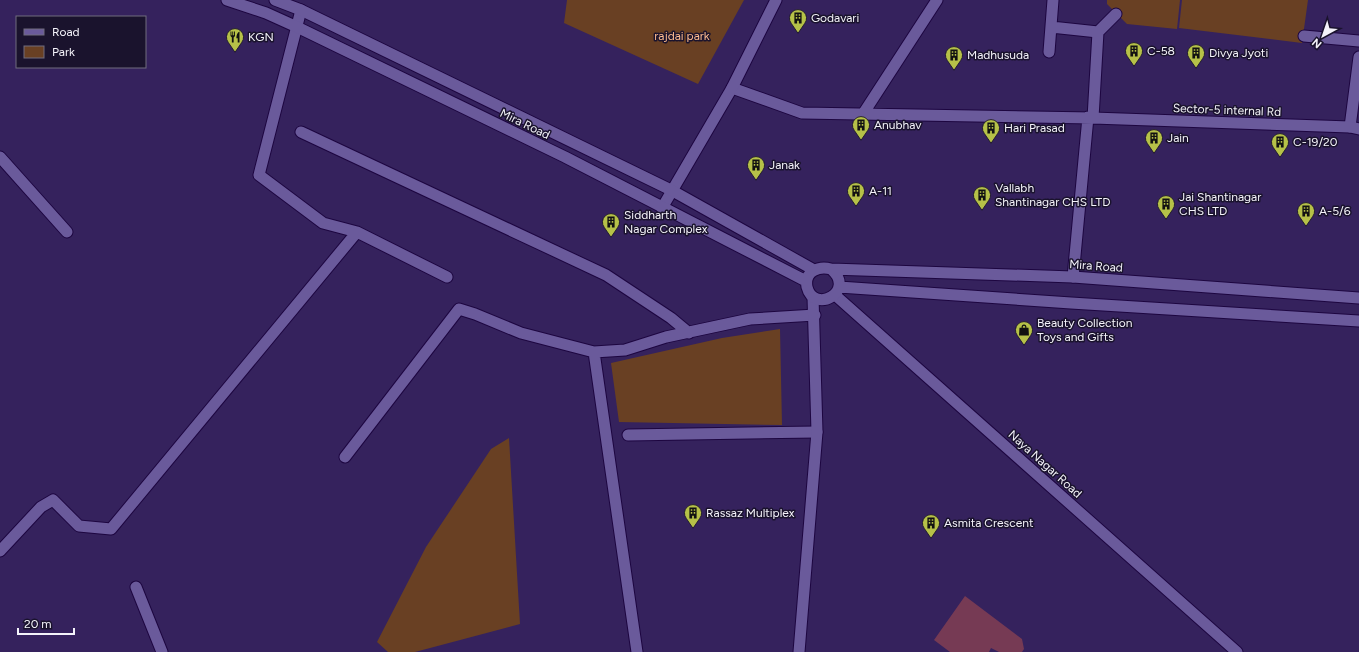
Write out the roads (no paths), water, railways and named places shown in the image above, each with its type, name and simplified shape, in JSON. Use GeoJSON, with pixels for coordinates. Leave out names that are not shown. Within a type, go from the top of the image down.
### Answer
{"type":"FeatureCollection","features":[{"type":"Feature","properties":{"kind":"street","name":"Mira Road"},"geometry":{"type":"LineString","coordinates":[[227,0],[266,13],[297,27],[558,154],[806,281]]}},
{"type":"Feature","properties":{"kind":"street","name":"Mira Road"},"geometry":{"type":"LineString","coordinates":[[279,0],[671,190],[814,270],[823,267],[831,269],[1073,277],[1359,298]]}},
{"type":"Feature","properties":{"kind":"street"},"geometry":{"type":"LineString","coordinates":[[266,13],[279,0]]}},
{"type":"Feature","properties":{"kind":"street"},"geometry":{"type":"LineString","coordinates":[[662,208],[671,190],[732,88],[776,0]]}},
{"type":"Feature","properties":{"kind":"street"},"geometry":{"type":"LineString","coordinates":[[863,114],[937,0]]}},
{"type":"Feature","properties":{"kind":"street"},"geometry":{"type":"LineString","coordinates":[[1049,52],[1053,0]]}},
{"type":"Feature","properties":{"kind":"street"},"geometry":{"type":"LineString","coordinates":[[301,10],[259,175],[323,223],[357,232],[447,277]]}},
{"type":"Feature","properties":{"kind":"street"},"geometry":{"type":"LineString","coordinates":[[1073,277],[1098,32],[1116,14]]}},
{"type":"Feature","properties":{"kind":"street"},"geometry":{"type":"LineString","coordinates":[[1051,28],[1098,32]]}},
{"type":"Feature","properties":{"kind":"street"},"geometry":{"type":"LineString","coordinates":[[1304,36],[1359,41]]}},
{"type":"Feature","properties":{"kind":"street"},"geometry":{"type":"LineString","coordinates":[[1355,128],[1359,57]]}},
{"type":"Feature","properties":{"kind":"street","name":"Sector-5 internal Rd"},"geometry":{"type":"LineString","coordinates":[[732,88],[802,113],[1090,118],[1355,128]]}},
{"type":"Feature","properties":{"kind":"street"},"geometry":{"type":"LineString","coordinates":[[301,132],[606,275],[671,318],[688,333]]}},
{"type":"Feature","properties":{"kind":"street"},"geometry":{"type":"LineString","coordinates":[[0,157],[67,232]]}},
{"type":"Feature","properties":{"kind":"street"},"geometry":{"type":"LineString","coordinates":[[0,551],[41,507],[53,500],[79,526],[111,528],[357,232]]}},
{"type":"Feature","properties":{"kind":"street"},"geometry":{"type":"LineString","coordinates":[[814,270],[806,281],[808,291],[813,297],[821,300],[829,299],[837,291],[840,280],[836,273],[831,269]]}},
{"type":"Feature","properties":{"kind":"street"},"geometry":{"type":"LineString","coordinates":[[837,291],[1359,321]]}},
{"type":"Feature","properties":{"kind":"street","name":"Naya Nagar Road"},"geometry":{"type":"LineString","coordinates":[[837,291],[1237,652]]}},
{"type":"Feature","properties":{"kind":"street"},"geometry":{"type":"LineString","coordinates":[[798,652],[817,432],[813,297]]}},
{"type":"Feature","properties":{"kind":"street"},"geometry":{"type":"LineString","coordinates":[[345,457],[459,310],[475,314],[521,333],[594,352],[625,350],[666,337],[750,319],[814,315]]}},
{"type":"Feature","properties":{"kind":"street"},"geometry":{"type":"LineString","coordinates":[[594,352],[638,652]]}},
{"type":"Feature","properties":{"kind":"street"},"geometry":{"type":"LineString","coordinates":[[628,436],[817,432]]}},
{"type":"Feature","properties":{"kind":"street"},"geometry":{"type":"LineString","coordinates":[[136,587],[162,652]]}},
{"type":"Feature","properties":{"kind":"place","name":"Godavari"},"geometry":{"type":"Point","coordinates":[798,33]}},
{"type":"Feature","properties":{"kind":"place","name":"KGN"},"geometry":{"type":"Point","coordinates":[235,52]}},
{"type":"Feature","properties":{"kind":"place","name":"C-58"},"geometry":{"type":"Point","coordinates":[1134,66]}},
{"type":"Feature","properties":{"kind":"place","name":"Divya Jyoti"},"geometry":{"type":"Point","coordinates":[1196,68]}},
{"type":"Feature","properties":{"kind":"place","name":"Madhusuda"},"geometry":{"type":"Point","coordinates":[954,70]}},
{"type":"Feature","properties":{"kind":"place","name":"Anubhav"},"geometry":{"type":"Point","coordinates":[861,140]}},
{"type":"Feature","properties":{"kind":"place","name":"Hari Prasad"},"geometry":{"type":"Point","coordinates":[991,143]}},
{"type":"Feature","properties":{"kind":"place","name":"Jain"},"geometry":{"type":"Point","coordinates":[1154,153]}},
{"type":"Feature","properties":{"kind":"place","name":"C-19/20"},"geometry":{"type":"Point","coordinates":[1280,157]}},
{"type":"Feature","properties":{"kind":"place","name":"Janak"},"geometry":{"type":"Point","coordinates":[756,180]}},
{"type":"Feature","properties":{"kind":"place","name":"A-11"},"geometry":{"type":"Point","coordinates":[856,206]}},
{"type":"Feature","properties":{"kind":"place","name":"Vallabh Shantinagar CHS LTD"},"geometry":{"type":"Point","coordinates":[982,210]}},
{"type":"Feature","properties":{"kind":"place","name":"Jai Shantinagar CHS LTD"},"geometry":{"type":"Point","coordinates":[1166,219]}},
{"type":"Feature","properties":{"kind":"place","name":"A-5/6"},"geometry":{"type":"Point","coordinates":[1306,226]}},
{"type":"Feature","properties":{"kind":"place","name":"Siddharth Nagar Complex"},"geometry":{"type":"Point","coordinates":[611,237]}},
{"type":"Feature","properties":{"kind":"place","name":"Beauty Collection Toys and Gifts"},"geometry":{"type":"Point","coordinates":[1024,345]}},
{"type":"Feature","properties":{"kind":"place","name":"Rassaz Multiplex"},"geometry":{"type":"Point","coordinates":[693,528]}},
{"type":"Feature","properties":{"kind":"place","name":"Asmita Crescent"},"geometry":{"type":"Point","coordinates":[931,538]}},
{"type":"Feature","properties":{"kind":"park label","name":"rajdai park"},"geometry":{"type":"Point","coordinates":[682,36]}}]}
